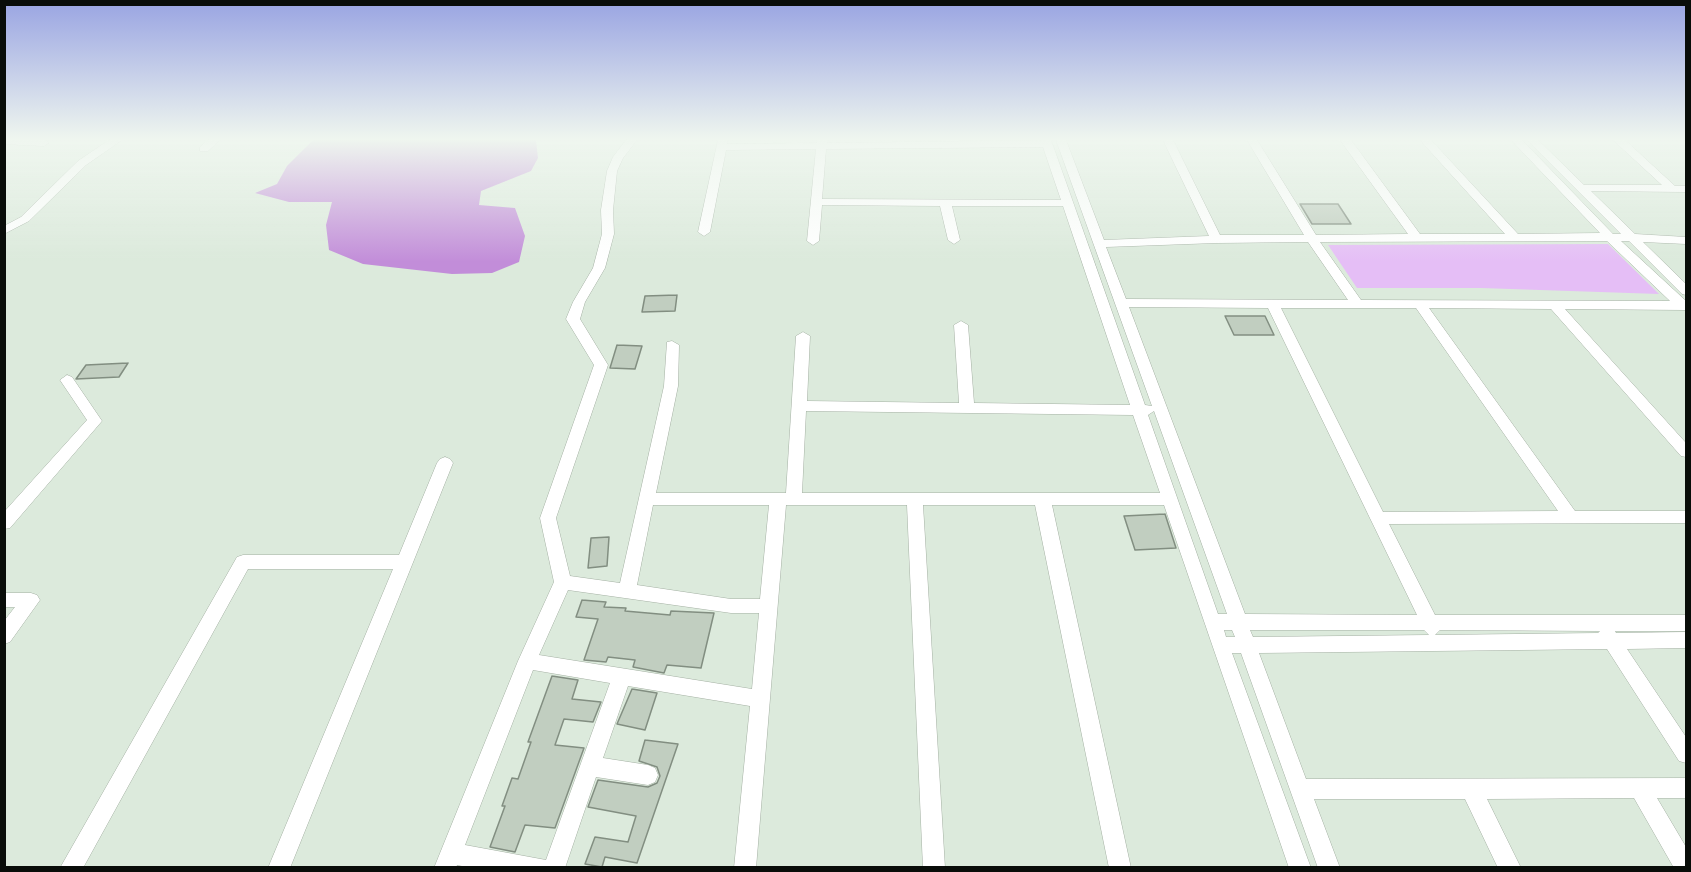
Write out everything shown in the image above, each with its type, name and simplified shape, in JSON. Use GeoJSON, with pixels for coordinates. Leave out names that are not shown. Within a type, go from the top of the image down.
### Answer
{"type":"FeatureCollection","features":[{"type":"Feature","properties":{"kind":"street"},"geometry":{"type":"LineString","coordinates":[[4,231],[25,219],[65,181]]}},
{"type":"Feature","properties":{"kind":"street"},"geometry":{"type":"LineString","coordinates":[[538,867],[448,860],[527,662],[563,582],[548,518],[601,365],[573,319],[579,302],[598,268],[608,234],[611,181]]}},
{"type":"Feature","properties":{"kind":"street"},"geometry":{"type":"LineString","coordinates":[[704,232],[715,181]]}},
{"type":"Feature","properties":{"kind":"street"},"geometry":{"type":"LineString","coordinates":[[813,241],[818,181]]}},
{"type":"Feature","properties":{"kind":"street"},"geometry":{"type":"LineString","coordinates":[[1062,181],[1212,622],[1300,867]]}},
{"type":"Feature","properties":{"kind":"street"},"geometry":{"type":"LineString","coordinates":[[1069,181],[1099,244],[1329,867]]}},
{"type":"Feature","properties":{"kind":"street"},"geometry":{"type":"LineString","coordinates":[[1188,181],[1216,239]]}},
{"type":"Feature","properties":{"kind":"street"},"geometry":{"type":"LineString","coordinates":[[1277,181],[1313,240],[1357,303]]}},
{"type":"Feature","properties":{"kind":"street"},"geometry":{"type":"LineString","coordinates":[[1375,181],[1417,238]]}},
{"type":"Feature","properties":{"kind":"street"},"geometry":{"type":"LineString","coordinates":[[1462,181],[1514,237]]}},
{"type":"Feature","properties":{"kind":"street"},"geometry":{"type":"LineString","coordinates":[[1555,181],[1610,237],[1685,306]]}},
{"type":"Feature","properties":{"kind":"street"},"geometry":{"type":"LineString","coordinates":[[1574,181],[1686,291]]}},
{"type":"Feature","properties":{"kind":"street"},"geometry":{"type":"LineString","coordinates":[[1663,181],[1672,189]]}},
{"type":"Feature","properties":{"kind":"street"},"geometry":{"type":"LineString","coordinates":[[1581,188],[1686,189]]}},
{"type":"Feature","properties":{"kind":"street"},"geometry":{"type":"LineString","coordinates":[[815,202],[1069,203]]}},
{"type":"Feature","properties":{"kind":"street"},"geometry":{"type":"LineString","coordinates":[[945,202],[954,240]]}},
{"type":"Feature","properties":{"kind":"street"},"geometry":{"type":"LineString","coordinates":[[1099,244],[1216,239],[1630,237],[1686,240]]}},
{"type":"Feature","properties":{"kind":"street"},"geometry":{"type":"LineString","coordinates":[[1121,303],[1553,303],[1685,306]]}},
{"type":"Feature","properties":{"kind":"street"},"geometry":{"type":"LineString","coordinates":[[1272,303],[1380,518],[1438,642]]}},
{"type":"Feature","properties":{"kind":"street"},"geometry":{"type":"LineString","coordinates":[[1419,303],[1570,516]]}},
{"type":"Feature","properties":{"kind":"street"},"geometry":{"type":"LineString","coordinates":[[1553,303],[1686,452]]}},
{"type":"Feature","properties":{"kind":"street"},"geometry":{"type":"LineString","coordinates":[[961,325],[967,408]]}},
{"type":"Feature","properties":{"kind":"street"},"geometry":{"type":"LineString","coordinates":[[745,867],[768,606],[799,406],[803,336]]}},
{"type":"Feature","properties":{"kind":"street"},"geometry":{"type":"LineString","coordinates":[[627,591],[671,386],[672,345]]}},
{"type":"Feature","properties":{"kind":"street"},"geometry":{"type":"LineString","coordinates":[[4,523],[95,422],[67,380]]}},
{"type":"Feature","properties":{"kind":"street"},"geometry":{"type":"LineString","coordinates":[[799,406],[1160,410]]}},
{"type":"Feature","properties":{"kind":"street"},"geometry":{"type":"LineString","coordinates":[[279,867],[446,463]]}},
{"type":"Feature","properties":{"kind":"street"},"geometry":{"type":"LineString","coordinates":[[647,499],[915,501],[1042,498],[1171,499]]}},
{"type":"Feature","properties":{"kind":"street"},"geometry":{"type":"LineString","coordinates":[[1042,498],[1119,867]]}},
{"type":"Feature","properties":{"kind":"street"},"geometry":{"type":"LineString","coordinates":[[915,501],[934,867]]}},
{"type":"Feature","properties":{"kind":"street"},"geometry":{"type":"LineString","coordinates":[[1380,518],[1686,517]]}},
{"type":"Feature","properties":{"kind":"street"},"geometry":{"type":"LineString","coordinates":[[71,867],[243,562],[405,562]]}},
{"type":"Feature","properties":{"kind":"street"},"geometry":{"type":"LineString","coordinates":[[563,582],[731,606],[768,606]]}},
{"type":"Feature","properties":{"kind":"street"},"geometry":{"type":"LineString","coordinates":[[4,600],[31,600],[4,636]]}},
{"type":"Feature","properties":{"kind":"street"},"geometry":{"type":"LineString","coordinates":[[1212,622],[1686,623]]}},
{"type":"Feature","properties":{"kind":"street"},"geometry":{"type":"LineString","coordinates":[[1600,623],[1686,754]]}},
{"type":"Feature","properties":{"kind":"street"},"geometry":{"type":"LineString","coordinates":[[1220,645],[1610,639],[1686,640]]}},
{"type":"Feature","properties":{"kind":"street"},"geometry":{"type":"LineString","coordinates":[[527,662],[759,699]]}},
{"type":"Feature","properties":{"kind":"street"},"geometry":{"type":"LineString","coordinates":[[554,867],[622,676]]}},
{"type":"Feature","properties":{"kind":"street"},"geometry":{"type":"LineString","coordinates":[[590,766],[648,774]]}},
{"type":"Feature","properties":{"kind":"street"},"geometry":{"type":"LineString","coordinates":[[1638,788],[1686,867]]}},
{"type":"Feature","properties":{"kind":"street"},"geometry":{"type":"LineString","coordinates":[[1300,789],[1686,788]]}},
{"type":"Feature","properties":{"kind":"street"},"geometry":{"type":"LineString","coordinates":[[1471,789],[1510,867]]}},
{"type":"Feature","properties":{"kind":"shaded area"},"geometry":{"type":"Polygon","coordinates":[[[279,181],[507,181],[481,191],[479,205],[515,208],[525,236],[519,262],[492,273],[452,274],[363,264],[329,250],[326,225],[332,202],[289,202],[255,193],[277,184],[279,181]]]}},
{"type":"Feature","properties":{"kind":"shaded area"},"geometry":{"type":"Polygon","coordinates":[[[1608,244],[1659,294],[1481,288],[1357,288],[1328,245],[1608,244]]]}},
{"type":"Feature","properties":{"kind":"building"},"geometry":{"type":"Polygon","coordinates":[[[1300,204],[1338,204],[1351,224],[1312,224],[1300,204]]]}},
{"type":"Feature","properties":{"kind":"building"},"geometry":{"type":"Polygon","coordinates":[[[677,295],[675,311],[642,312],[645,296],[677,295]]]}},
{"type":"Feature","properties":{"kind":"building"},"geometry":{"type":"Polygon","coordinates":[[[1225,316],[1265,316],[1274,335],[1234,335],[1225,316]]]}},
{"type":"Feature","properties":{"kind":"building"},"geometry":{"type":"Polygon","coordinates":[[[617,345],[642,346],[635,369],[610,368],[617,345]]]}},
{"type":"Feature","properties":{"kind":"building"},"geometry":{"type":"Polygon","coordinates":[[[128,363],[119,377],[76,379],[86,365],[128,363]]]}},
{"type":"Feature","properties":{"kind":"building"},"geometry":{"type":"Polygon","coordinates":[[[1165,514],[1176,548],[1135,550],[1124,516],[1165,514]]]}},
{"type":"Feature","properties":{"kind":"building"},"geometry":{"type":"Polygon","coordinates":[[[609,537],[607,566],[588,568],[591,538],[609,537]]]}},
{"type":"Feature","properties":{"kind":"building"},"geometry":{"type":"Polygon","coordinates":[[[582,600],[606,602],[604,607],[626,608],[625,611],[670,615],[671,611],[714,613],[701,668],[667,665],[664,673],[633,667],[635,660],[608,657],[606,662],[584,660],[598,619],[576,617],[582,600]]]}},
{"type":"Feature","properties":{"kind":"building"},"geometry":{"type":"Polygon","coordinates":[[[552,676],[578,680],[572,699],[601,702],[593,722],[564,719],[555,745],[584,748],[555,828],[525,825],[515,852],[490,847],[505,806],[502,806],[512,778],[518,779],[531,742],[528,742],[552,676]]]}},
{"type":"Feature","properties":{"kind":"building"},"geometry":{"type":"Polygon","coordinates":[[[632,689],[657,693],[645,730],[617,724],[632,689]]]}},
{"type":"Feature","properties":{"kind":"building"},"geometry":{"type":"Polygon","coordinates":[[[645,740],[678,744],[637,863],[605,857],[602,867],[585,864],[595,837],[628,842],[636,816],[588,807],[598,780],[648,787],[657,783],[660,776],[657,767],[639,761],[645,740]]]}}]}
